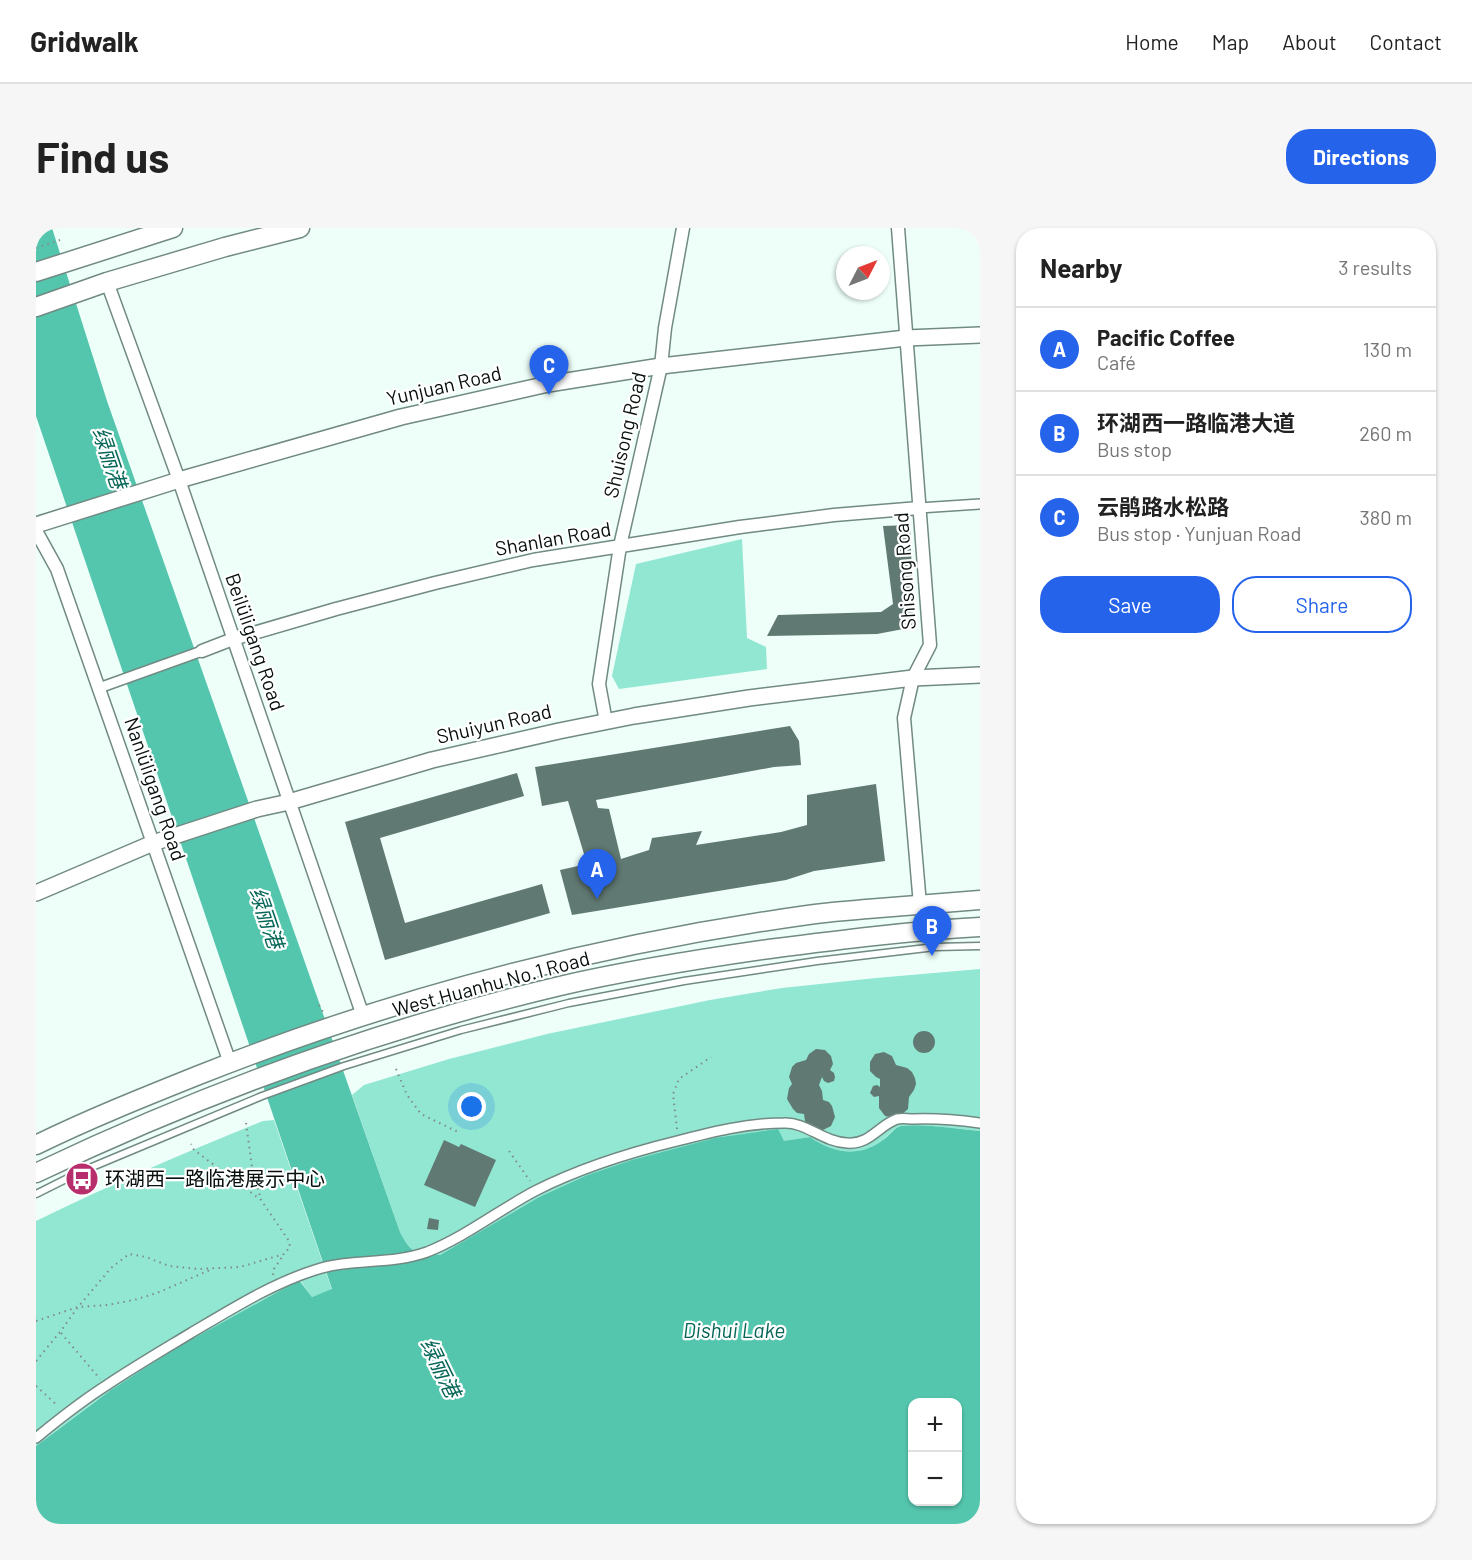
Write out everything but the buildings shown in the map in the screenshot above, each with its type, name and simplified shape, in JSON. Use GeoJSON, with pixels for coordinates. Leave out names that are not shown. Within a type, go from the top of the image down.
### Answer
{"type":"FeatureCollection","features":[{"type":"Feature","properties":{"kind":"main road"},"geometry":{"type":"LineString","coordinates":[[36,272],[173,228]]}},
{"type":"Feature","properties":{"kind":"main road"},"geometry":{"type":"LineString","coordinates":[[36,307],[107,282],[225,247],[300,228]]}},
{"type":"Feature","properties":{"kind":"main road","name":"West Huanhu No.1 Road"},"geometry":{"type":"LineString","coordinates":[[36,1145],[85,1121],[249,1055],[332,1025],[476,981],[676,936],[810,914],[980,900]]}},
{"type":"Feature","properties":{"kind":"main road","name":"West Huanhu No.1 Road"},"geometry":{"type":"LineString","coordinates":[[36,1173],[154,1120],[342,1058],[457,1013],[561,986],[683,961],[837,940],[980,927]]}},
{"type":"Feature","properties":{"kind":"street","name":"Shuisong Road"},"geometry":{"type":"LineString","coordinates":[[606,722],[599,684],[620,546],[661,366],[665,328],[683,228]]}},
{"type":"Feature","properties":{"kind":"street","name":"Shisong Road"},"geometry":{"type":"LineString","coordinates":[[898,228],[930,645],[913,678],[904,717],[920,905]]}},
{"type":"Feature","properties":{"kind":"street","name":"Beilüligang Road"},"geometry":{"type":"LineString","coordinates":[[107,282],[179,480],[363,1016]]}},
{"type":"Feature","properties":{"kind":"street","name":"Yunjuan Road"},"geometry":{"type":"LineString","coordinates":[[36,525],[179,480],[401,417],[548,384],[661,366],[906,338],[980,335]]}},
{"type":"Feature","properties":{"kind":"street"},"geometry":{"type":"LineString","coordinates":[[920,508],[980,504]]}},
{"type":"Feature","properties":{"kind":"street","name":"Shanlan Road"},"geometry":{"type":"LineString","coordinates":[[202,651],[233,639],[336,609],[533,560],[740,527],[834,515],[920,508]]}},
{"type":"Feature","properties":{"kind":"street","name":"Nanlüligang Road"},"geometry":{"type":"LineString","coordinates":[[36,531],[57,569],[230,1063]]}},
{"type":"Feature","properties":{"kind":"street"},"geometry":{"type":"LineString","coordinates":[[99,688],[202,651]]}},
{"type":"Feature","properties":{"kind":"street","name":"Shuiyun Road"},"geometry":{"type":"LineString","coordinates":[[36,893],[172,836],[257,809],[289,802],[432,760],[606,722],[749,698],[913,678],[980,675]]}},
{"type":"Feature","properties":{"kind":"street"},"geometry":{"type":"LineString","coordinates":[[36,1438],[106,1385],[219,1316],[288,1280],[318,1269],[413,1257],[444,1245],[537,1190],[584,1169],[627,1154],[678,1140],[745,1126],[798,1124],[821,1137],[848,1144],[869,1138],[898,1119],[923,1118],[980,1123]]}},
{"type":"Feature","properties":{"kind":"lane"},"geometry":{"type":"LineString","coordinates":[[342,1058],[558,1006],[684,981],[817,961],[935,947],[980,946]]}},
{"type":"Feature","properties":{"kind":"lane"},"geometry":{"type":"LineString","coordinates":[[36,1194],[259,1087]]}},
{"type":"Feature","properties":{"kind":"path"},"geometry":{"type":"LineString","coordinates":[[36,248],[60,240]]}},
{"type":"Feature","properties":{"kind":"path"},"geometry":{"type":"LineString","coordinates":[[678,1140],[673,1094],[679,1079],[711,1057]]}},
{"type":"Feature","properties":{"kind":"path"},"geometry":{"type":"LineString","coordinates":[[396,1069],[407,1095],[421,1114],[458,1132]]}},
{"type":"Feature","properties":{"kind":"path"},"geometry":{"type":"LineString","coordinates":[[246,1123],[252,1167],[261,1200]]}},
{"type":"Feature","properties":{"kind":"path"},"geometry":{"type":"LineString","coordinates":[[191,1144],[194,1150],[261,1200],[289,1240],[290,1247],[274,1269],[272,1288]]}},
{"type":"Feature","properties":{"kind":"path"},"geometry":{"type":"LineString","coordinates":[[509,1151],[537,1190]]}},
{"type":"Feature","properties":{"kind":"path"},"geometry":{"type":"LineString","coordinates":[[36,1361],[111,1268],[129,1254],[146,1257],[169,1266],[198,1269],[240,1267],[284,1254]]}},
{"type":"Feature","properties":{"kind":"path"},"geometry":{"type":"LineString","coordinates":[[36,1321],[78,1307],[134,1300],[157,1293],[213,1268]]}},
{"type":"Feature","properties":{"kind":"path"},"geometry":{"type":"LineString","coordinates":[[60,1332],[106,1385]]}},
{"type":"Feature","properties":{"kind":"path"},"geometry":{"type":"LineString","coordinates":[[36,1386],[65,1414]]}},
{"type":"Feature","properties":{"kind":"shaded area"},"geometry":{"type":"Polygon","coordinates":[[[742,539],[747,638],[766,647],[767,669],[619,689],[612,676],[636,564],[742,539]]]}},
{"type":"Feature","properties":{"kind":"shaded area"},"geometry":{"type":"Polygon","coordinates":[[[980,969],[980,1131],[930,1126],[901,1126],[874,1146],[855,1151],[837,1150],[810,1137],[585,1176],[539,1197],[440,1255],[420,1253],[411,1249],[400,1232],[352,1095],[364,1085],[449,1059],[547,1034],[710,1000],[782,988],[980,969]]]}},
{"type":"Feature","properties":{"kind":"shaded area"},"geometry":{"type":"Polygon","coordinates":[[[274,1120],[332,1290],[312,1297],[300,1280],[205,1332],[136,1374],[36,1446],[36,1221],[177,1157],[263,1121],[274,1120]]]}},
{"type":"Feature","properties":{"kind":"water","name":"Dishui Lake"},"geometry":{"type":"Polygon","coordinates":[[[36,228],[52,228],[107,401],[400,1232],[411,1249],[420,1253],[440,1255],[539,1197],[585,1176],[632,1160],[715,1138],[778,1129],[784,1141],[810,1137],[837,1150],[855,1151],[874,1146],[901,1126],[930,1126],[980,1131],[980,1524],[36,1524],[36,1446],[111,1390],[176,1348],[299,1280],[312,1297],[332,1289],[36,416],[36,228]]]}},
{"type":"Feature","properties":{"kind":"place","name":"云鹃路水松路"},"geometry":{"type":"Point","coordinates":[549,395]}},
{"type":"Feature","properties":{"kind":"place","name":"Pacific Coffee"},"geometry":{"type":"Point","coordinates":[597,899]}},
{"type":"Feature","properties":{"kind":"place","name":"环湖西一路临港大道"},"geometry":{"type":"Point","coordinates":[932,956]}},
{"type":"Feature","properties":{"kind":"place","name":"环湖西一路临港展示中心"},"geometry":{"type":"Point","coordinates":[82,1179]}},
{"type":"Feature","properties":{"kind":"water label","name":"绿丽港"},"geometry":{"type":"Point","coordinates":[109,458]}},
{"type":"Feature","properties":{"kind":"water label","name":"绿丽港"},"geometry":{"type":"Point","coordinates":[266,918]}},
{"type":"Feature","properties":{"kind":"water label","name":"绿丽港"},"geometry":{"type":"Point","coordinates":[440,1368]}}]}
